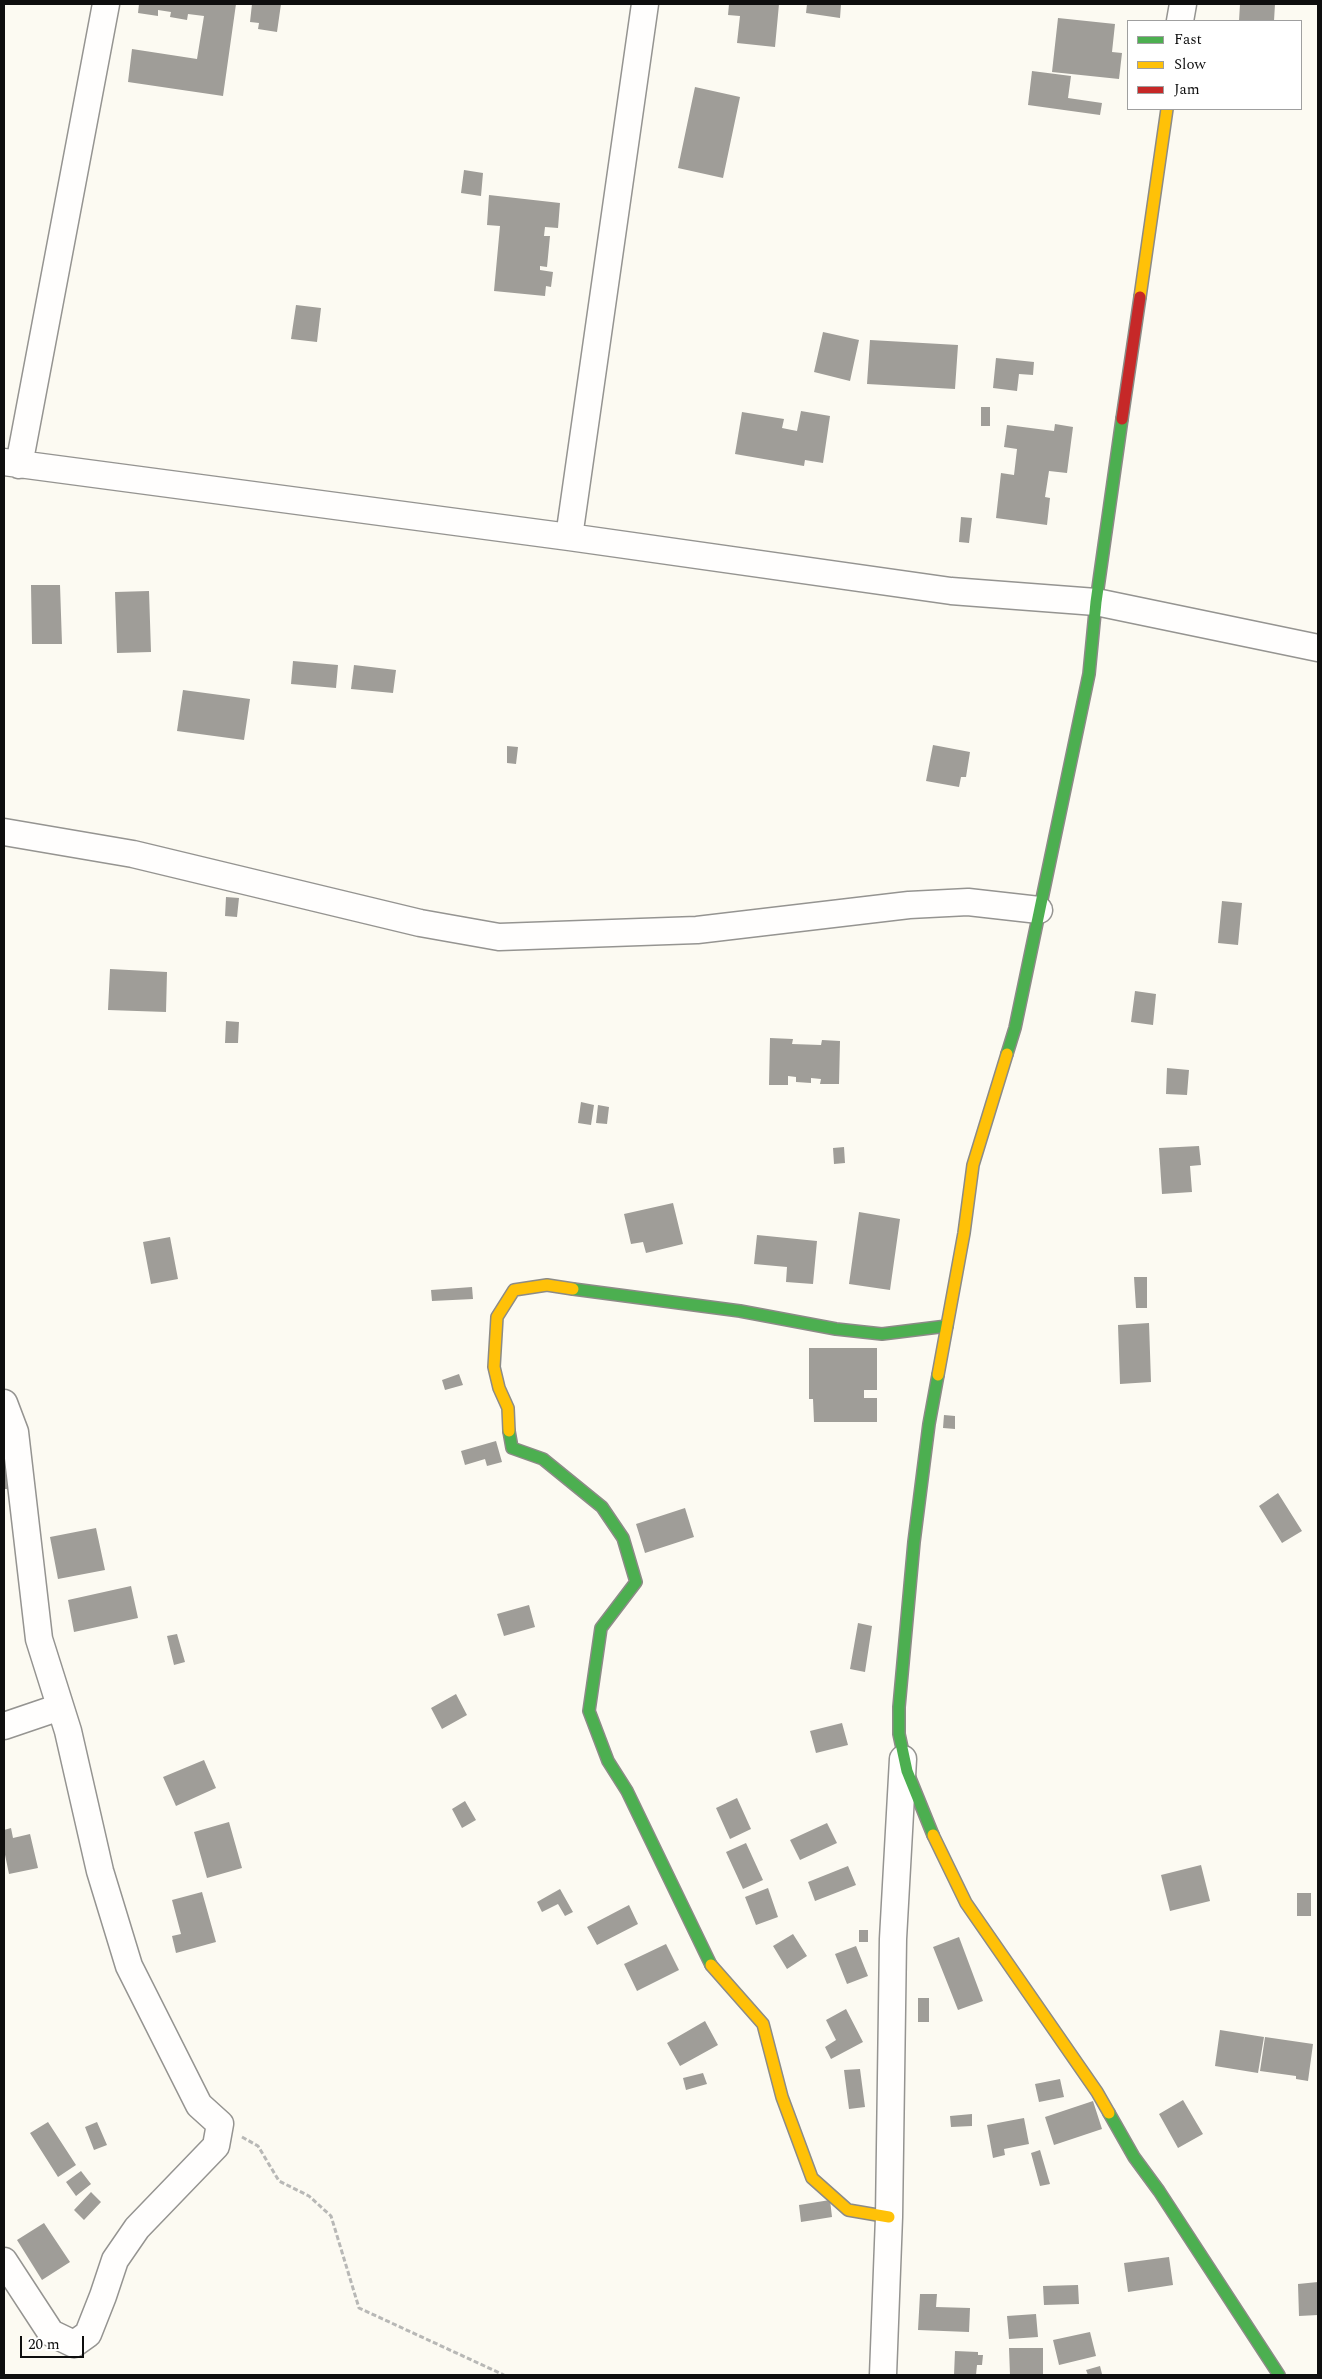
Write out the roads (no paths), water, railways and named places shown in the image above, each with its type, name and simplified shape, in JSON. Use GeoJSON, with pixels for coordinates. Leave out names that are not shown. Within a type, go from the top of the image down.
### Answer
{"type":"FeatureCollection","features":[{"type":"Feature","properties":{"kind":"street"},"geometry":{"type":"LineString","coordinates":[[106,4],[12,464],[569,537],[951,591],[1096,602],[1318,648]]}},
{"type":"Feature","properties":{"kind":"street"},"geometry":{"type":"LineString","coordinates":[[569,537],[645,4]]}},
{"type":"Feature","properties":{"kind":"street"},"geometry":{"type":"LineString","coordinates":[[1180,20],[1183,4]]}},
{"type":"Feature","properties":{"kind":"street"},"geometry":{"type":"LineString","coordinates":[[1168,110],[1096,602],[1089,674],[1015,1028],[973,1165],[930,1424],[914,1542],[899,1707],[899,1734],[907,1771],[921,1809],[966,1903],[1097,2092],[1134,2157],[1159,2191],[1279,2375]]}},
{"type":"Feature","properties":{"kind":"street"},"geometry":{"type":"LineString","coordinates":[[4,832],[133,854],[420,923],[499,938],[697,930],[968,902],[1039,910]]}},
{"type":"Feature","properties":{"kind":"street"},"geometry":{"type":"LineString","coordinates":[[889,2217],[848,2210],[812,2178],[782,2097],[763,2024],[712,1966],[627,1791],[608,1761],[588,1710],[601,1628],[636,1582],[623,1538],[602,1508],[543,1459],[512,1448],[508,1426],[508,1408],[499,1388],[494,1367],[497,1317],[514,1290],[547,1285],[740,1311],[836,1329],[882,1334],[947,1326]]}},
{"type":"Feature","properties":{"kind":"street"},"geometry":{"type":"LineString","coordinates":[[4,1403],[16,1432],[39,1639],[60,1707],[100,1871],[129,1966],[199,2105],[220,2124],[216,2146],[137,2228],[115,2260],[88,2334],[74,2344],[50,2333],[4,2260]]}},
{"type":"Feature","properties":{"kind":"street"},"geometry":{"type":"LineString","coordinates":[[4,1726],[60,1707]]}},
{"type":"Feature","properties":{"kind":"street"},"geometry":{"type":"LineString","coordinates":[[883,2375],[889,2217],[893,1939],[903,1754]]}}]}
